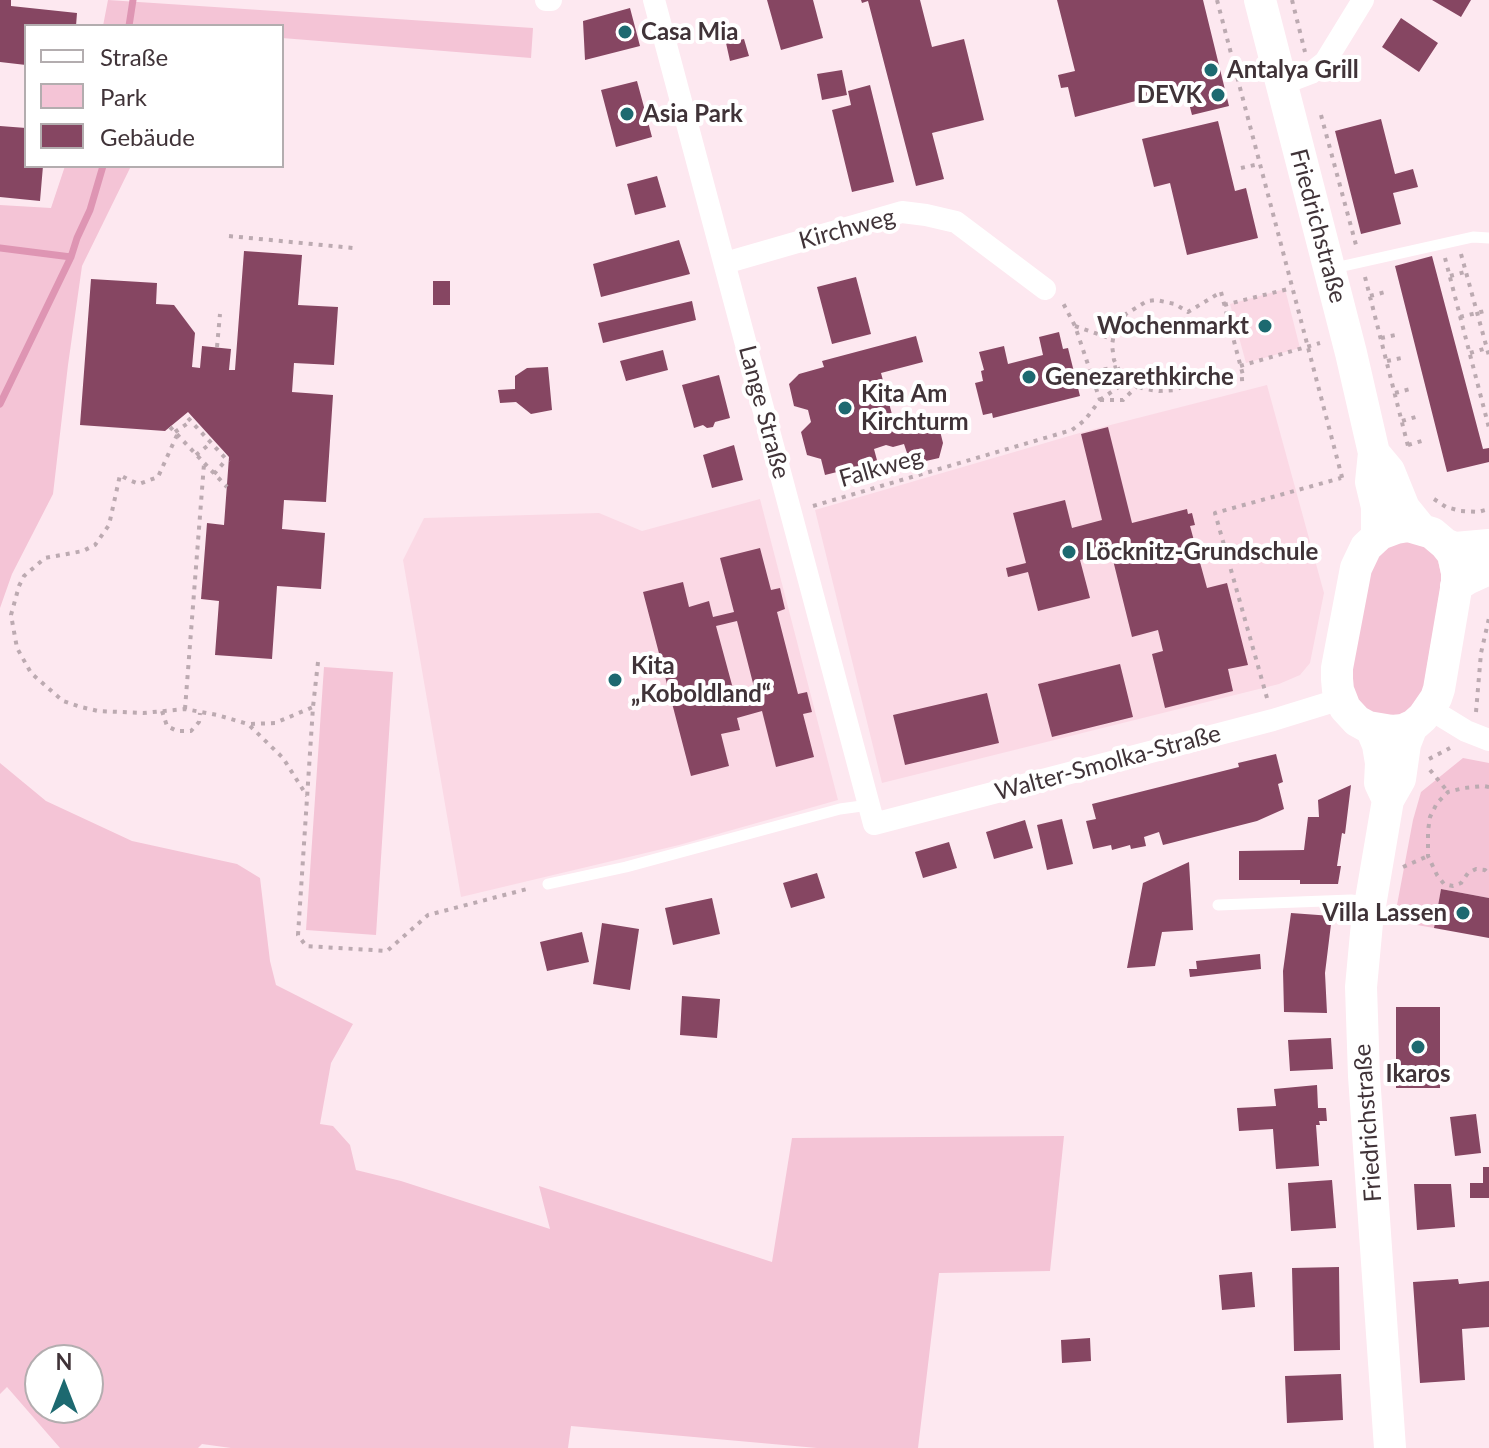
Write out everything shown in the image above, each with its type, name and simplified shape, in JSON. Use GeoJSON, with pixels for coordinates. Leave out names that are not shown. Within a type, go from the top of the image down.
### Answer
{"type":"FeatureCollection","features":[{"type":"Feature","properties":{"kind":"main road","name":"Friedrichstraße"},"geometry":{"type":"LineString","coordinates":[[1260,0],[1296,79],[1330,269],[1374,453],[1371,482],[1377,507],[1377,536]]}},
{"type":"Feature","properties":{"kind":"main road","name":"Friedrichstraße"},"geometry":{"type":"LineString","coordinates":[[1374,453],[1389,471],[1404,508],[1453,554],[1456,586],[1439,689],[1405,744],[1400,779],[1388,800],[1361,974],[1361,1017],[1390,1448]]}},
{"type":"Feature","properties":{"kind":"main road"},"geometry":{"type":"LineString","coordinates":[[1421,717],[1403,730],[1371,728],[1357,721],[1341,699],[1337,668],[1360,556],[1377,536],[1408,526],[1462,548],[1489,545]]}},
{"type":"Feature","properties":{"kind":"main road"},"geometry":{"type":"LineString","coordinates":[[1456,586],[1489,569]]}},
{"type":"Feature","properties":{"kind":"main road","name":"Friedrichstraße"},"geometry":{"type":"LineString","coordinates":[[1371,728],[1381,763],[1380,783],[1388,800]]}},
{"type":"Feature","properties":{"kind":"street","name":"Lange Straße"},"geometry":{"type":"LineString","coordinates":[[654,0],[872,814]]}},
{"type":"Feature","properties":{"kind":"street"},"geometry":{"type":"LineString","coordinates":[[1296,79],[1325,62],[1363,0]]}},
{"type":"Feature","properties":{"kind":"street","name":"Kirchweg"},"geometry":{"type":"LineString","coordinates":[[725,263],[902,212],[956,222],[1045,289]]}},
{"type":"Feature","properties":{"kind":"street","name":"Walter-Smolka-Straße"},"geometry":{"type":"LineString","coordinates":[[872,814],[1273,720],[1341,699]]}},
{"type":"Feature","properties":{"kind":"street"},"geometry":{"type":"LineString","coordinates":[[1421,717],[1489,740]]}},
{"type":"Feature","properties":{"kind":"lane"},"geometry":{"type":"LineString","coordinates":[[1330,269],[1457,240],[1489,238]]}},
{"type":"Feature","properties":{"kind":"lane","name":"Walter-Smolka-Straße"},"geometry":{"type":"LineString","coordinates":[[548,884],[626,867],[840,809],[872,814]]}},
{"type":"Feature","properties":{"kind":"lane"},"geometry":{"type":"LineString","coordinates":[[1218,905],[1371,902]]}},
{"type":"Feature","properties":{"kind":"path"},"geometry":{"type":"LineString","coordinates":[[1217,0],[1346,488]]}},
{"type":"Feature","properties":{"kind":"path"},"geometry":{"type":"LineString","coordinates":[[1292,0],[1296,79],[1361,262],[1411,457]]}},
{"type":"Feature","properties":{"kind":"path"},"geometry":{"type":"LineString","coordinates":[[1241,168],[1259,164]]}},
{"type":"Feature","properties":{"kind":"path"},"geometry":{"type":"LineString","coordinates":[[229,236],[353,248]]}},
{"type":"Feature","properties":{"kind":"path"},"geometry":{"type":"LineString","coordinates":[[1457,240],[1489,356]]}},
{"type":"Feature","properties":{"kind":"path"},"geometry":{"type":"LineString","coordinates":[[1441,244],[1489,428]]}},
{"type":"Feature","properties":{"kind":"path"},"geometry":{"type":"LineString","coordinates":[[1450,276],[1465,272]]}},
{"type":"Feature","properties":{"kind":"path"},"geometry":{"type":"LineString","coordinates":[[1224,305],[1292,287]]}},
{"type":"Feature","properties":{"kind":"path"},"geometry":{"type":"LineString","coordinates":[[1045,289],[1064,304],[1075,326],[1100,400]]}},
{"type":"Feature","properties":{"kind":"path"},"geometry":{"type":"LineString","coordinates":[[1370,296],[1389,291]]}},
{"type":"Feature","properties":{"kind":"path"},"geometry":{"type":"LineString","coordinates":[[1221,292],[1224,305],[1244,379],[1218,378],[1201,371],[1191,383],[1175,390],[1159,391],[1144,389],[1127,381],[1117,367],[1112,339],[1118,323],[1147,301],[1165,301],[1188,312],[1221,292]]}},
{"type":"Feature","properties":{"kind":"path"},"geometry":{"type":"LineString","coordinates":[[1460,317],[1489,310]]}},
{"type":"Feature","properties":{"kind":"path"},"geometry":{"type":"LineString","coordinates":[[217,347],[220,314]]}},
{"type":"Feature","properties":{"kind":"path"},"geometry":{"type":"LineString","coordinates":[[1075,326],[1112,339]]}},
{"type":"Feature","properties":{"kind":"path"},"geometry":{"type":"LineString","coordinates":[[1381,338],[1400,334]]}},
{"type":"Feature","properties":{"kind":"path"},"geometry":{"type":"LineString","coordinates":[[1240,366],[1320,343]]}},
{"type":"Feature","properties":{"kind":"path"},"geometry":{"type":"LineString","coordinates":[[1470,353],[1487,348]]}},
{"type":"Feature","properties":{"kind":"path"},"geometry":{"type":"LineString","coordinates":[[1387,361],[1406,357]]}},
{"type":"Feature","properties":{"kind":"path"},"geometry":{"type":"LineString","coordinates":[[1074,373],[1117,367]]}},
{"type":"Feature","properties":{"kind":"path"},"geometry":{"type":"LineString","coordinates":[[1100,400],[1127,381]]}},
{"type":"Feature","properties":{"kind":"path"},"geometry":{"type":"LineString","coordinates":[[1100,400],[1123,400],[1137,386]]}},
{"type":"Feature","properties":{"kind":"path"},"geometry":{"type":"LineString","coordinates":[[1395,393],[1414,388]]}},
{"type":"Feature","properties":{"kind":"path"},"geometry":{"type":"LineString","coordinates":[[1482,399],[1489,397]]}},
{"type":"Feature","properties":{"kind":"path","name":"Falkweg"},"geometry":{"type":"LineString","coordinates":[[792,513],[1072,430],[1085,420],[1100,400]]}},
{"type":"Feature","properties":{"kind":"path"},"geometry":{"type":"LineString","coordinates":[[1402,421],[1419,416]]}},
{"type":"Feature","properties":{"kind":"path"},"geometry":{"type":"LineString","coordinates":[[214,474],[228,461],[190,419],[176,433],[158,477],[139,484],[120,475],[109,525],[95,545],[83,551],[45,558],[24,576],[11,615],[17,648],[31,673],[63,701],[98,711],[143,713],[185,709],[248,724],[275,723],[313,707]]}},
{"type":"Feature","properties":{"kind":"path"},"geometry":{"type":"LineString","coordinates":[[170,427],[227,487]]}},
{"type":"Feature","properties":{"kind":"path"},"geometry":{"type":"LineString","coordinates":[[1408,445],[1425,440]]}},
{"type":"Feature","properties":{"kind":"path"},"geometry":{"type":"LineString","coordinates":[[196,455],[211,443]]}},
{"type":"Feature","properties":{"kind":"path"},"geometry":{"type":"LineString","coordinates":[[185,709],[204,464]]}},
{"type":"Feature","properties":{"kind":"path"},"geometry":{"type":"LineString","coordinates":[[1273,720],[1215,513],[1341,478]]}},
{"type":"Feature","properties":{"kind":"path"},"geometry":{"type":"LineString","coordinates":[[1433,498],[1446,507],[1461,511],[1489,509]]}},
{"type":"Feature","properties":{"kind":"path"},"geometry":{"type":"LineString","coordinates":[[1466,731],[1477,710],[1481,653],[1489,618]]}},
{"type":"Feature","properties":{"kind":"path"},"geometry":{"type":"LineString","coordinates":[[318,662],[298,935],[306,946],[387,951],[428,915],[548,884]]}},
{"type":"Feature","properties":{"kind":"path"},"geometry":{"type":"LineString","coordinates":[[162,711],[167,726],[177,731],[191,731],[199,722],[201,712]]}},
{"type":"Feature","properties":{"kind":"path"},"geometry":{"type":"LineString","coordinates":[[248,724],[283,758],[307,796]]}},
{"type":"Feature","properties":{"kind":"path"},"geometry":{"type":"LineString","coordinates":[[1423,762],[1448,792]]}},
{"type":"Feature","properties":{"kind":"path"},"geometry":{"type":"LineString","coordinates":[[1489,787],[1448,792],[1437,803],[1428,831],[1428,856],[1444,884],[1453,886],[1461,883],[1468,873],[1476,869],[1489,874]]}},
{"type":"Feature","properties":{"kind":"path"},"geometry":{"type":"LineString","coordinates":[[1393,869],[1428,856]]}},
{"type":"Feature","properties":{"kind":"shaded area","name":"Wochenmarkt"},"geometry":{"type":"Polygon","coordinates":[[[1285,289],[1300,348],[1246,363],[1230,304],[1285,289]]]}},
{"type":"Feature","properties":{"kind":"shaded area","name":"Löcknitz-Grundschule"},"geometry":{"type":"Polygon","coordinates":[[[1267,385],[1324,593],[1310,663],[1300,675],[1279,684],[882,783],[815,510],[1083,432],[1267,385]]]}},
{"type":"Feature","properties":{"kind":"shaded area","name":"Kita „Koboldland“"},"geometry":{"type":"Polygon","coordinates":[[[760,499],[838,800],[679,845],[461,897],[403,560],[424,518],[599,513],[642,531],[760,499]]]}},
{"type":"Feature","properties":{"kind":"green space"},"geometry":{"type":"Polygon","coordinates":[[[108,0],[533,28],[531,58],[284,38],[284,24],[103,24],[108,0]]]}},
{"type":"Feature","properties":{"kind":"green space"},"geometry":{"type":"Polygon","coordinates":[[[64,168],[130,168],[82,266],[53,494],[12,574],[0,608],[0,205],[51,208],[64,168]]]}},
{"type":"Feature","properties":{"kind":"green space"},"geometry":{"type":"Polygon","coordinates":[[[1416,539],[1437,556],[1442,579],[1423,691],[1407,712],[1395,716],[1381,715],[1367,710],[1357,698],[1352,685],[1371,567],[1387,545],[1416,539]]]}},
{"type":"Feature","properties":{"kind":"green space"},"geometry":{"type":"Polygon","coordinates":[[[324,667],[393,672],[376,935],[306,930],[324,667]]]}},
{"type":"Feature","properties":{"kind":"green space"},"geometry":{"type":"Polygon","coordinates":[[[1463,758],[1489,763],[1489,898],[1441,889],[1434,928],[1394,921],[1421,792],[1463,758]]]}},
{"type":"Feature","properties":{"kind":"green space"},"geometry":{"type":"Polygon","coordinates":[[[0,763],[46,801],[132,841],[237,864],[260,878],[276,985],[353,1024],[331,1063],[320,1124],[333,1126],[350,1145],[356,1170],[401,1181],[550,1229],[539,1186],[772,1262],[792,1138],[1064,1136],[1050,1271],[939,1273],[918,1448],[817,1448],[571,1426],[568,1448],[231,1448],[202,1444],[198,1448],[60,1448],[39,1424],[104,1424],[104,1344],[24,1344],[24,1407],[7,1387],[0,1394],[0,763]]]}},
{"type":"Feature","properties":{"kind":"building"},"geometry":{"type":"Polygon","coordinates":[[[0,0],[11,0],[11,6],[77,13],[76,24],[24,24],[24,65],[0,62],[0,0]]]}},
{"type":"Feature","properties":{"kind":"building"},"geometry":{"type":"Polygon","coordinates":[[[767,0],[813,0],[823,38],[781,50],[767,0]]]}},
{"type":"Feature","properties":{"kind":"building"},"geometry":{"type":"Polygon","coordinates":[[[861,0],[920,0],[932,47],[964,39],[984,120],[932,133],[944,179],[916,186],[868,1],[862,3],[861,0]]]}},
{"type":"Feature","properties":{"kind":"building"},"geometry":{"type":"Polygon","coordinates":[[[1057,0],[1203,0],[1229,106],[1192,115],[1185,88],[1075,117],[1068,87],[1061,88],[1058,75],[1075,71],[1057,0]]]}},
{"type":"Feature","properties":{"kind":"building"},"geometry":{"type":"Polygon","coordinates":[[[1432,0],[1471,0],[1461,17],[1432,0]]]}},
{"type":"Feature","properties":{"kind":"building"},"geometry":{"type":"Polygon","coordinates":[[[630,8],[640,46],[585,60],[583,21],[630,8]]]}},
{"type":"Feature","properties":{"kind":"building"},"geometry":{"type":"Polygon","coordinates":[[[1401,18],[1438,43],[1419,72],[1382,47],[1401,18]]]}},
{"type":"Feature","properties":{"kind":"building"},"geometry":{"type":"Polygon","coordinates":[[[744,39],[749,56],[730,61],[726,43],[744,39]]]}},
{"type":"Feature","properties":{"kind":"building"},"geometry":{"type":"Polygon","coordinates":[[[842,70],[847,95],[822,100],[817,74],[842,70]]]}},
{"type":"Feature","properties":{"kind":"building","name":"Asia Park"},"geometry":{"type":"Polygon","coordinates":[[[637,81],[652,137],[616,147],[601,90],[637,81]]]}},
{"type":"Feature","properties":{"kind":"building"},"geometry":{"type":"Polygon","coordinates":[[[870,85],[894,182],[852,192],[832,110],[851,105],[848,91],[870,85]]]}},
{"type":"Feature","properties":{"kind":"building"},"geometry":{"type":"Polygon","coordinates":[[[1381,119],[1395,174],[1413,169],[1418,187],[1393,193],[1401,224],[1361,234],[1335,131],[1381,119]]]}},
{"type":"Feature","properties":{"kind":"building"},"geometry":{"type":"Polygon","coordinates":[[[1218,121],[1235,191],[1246,188],[1258,238],[1187,255],[1170,183],[1154,187],[1142,139],[1218,121]]]}},
{"type":"Feature","properties":{"kind":"building"},"geometry":{"type":"Polygon","coordinates":[[[0,126],[24,128],[24,168],[43,168],[40,201],[0,197],[0,126]]]}},
{"type":"Feature","properties":{"kind":"building"},"geometry":{"type":"Polygon","coordinates":[[[657,176],[666,207],[635,215],[627,184],[657,176]]]}},
{"type":"Feature","properties":{"kind":"building"},"geometry":{"type":"Polygon","coordinates":[[[679,240],[690,274],[601,297],[593,264],[679,240]]]}},
{"type":"Feature","properties":{"kind":"building"},"geometry":{"type":"Polygon","coordinates":[[[244,251],[302,255],[298,305],[338,307],[334,365],[294,363],[292,392],[333,395],[326,502],[284,500],[282,529],[325,533],[321,589],[277,586],[272,659],[215,655],[219,601],[201,599],[207,523],[224,525],[229,457],[188,412],[165,431],[80,425],[91,279],[157,283],[156,304],[174,305],[195,333],[192,367],[200,368],[202,346],[231,349],[229,370],[235,370],[244,251]]]}},
{"type":"Feature","properties":{"kind":"building"},"geometry":{"type":"Polygon","coordinates":[[[1432,256],[1483,449],[1489,448],[1489,462],[1447,472],[1395,266],[1432,256]]]}},
{"type":"Feature","properties":{"kind":"building"},"geometry":{"type":"Polygon","coordinates":[[[856,277],[871,334],[832,344],[817,287],[856,277]]]}},
{"type":"Feature","properties":{"kind":"building"},"geometry":{"type":"Polygon","coordinates":[[[433,281],[450,281],[450,305],[433,305],[433,281]]]}},
{"type":"Feature","properties":{"kind":"building"},"geometry":{"type":"Polygon","coordinates":[[[692,301],[696,320],[603,343],[598,323],[692,301]]]}},
{"type":"Feature","properties":{"kind":"building","name":"Genezarethkirche"},"geometry":{"type":"Polygon","coordinates":[[[1059,332],[1063,349],[1068,348],[1080,396],[993,418],[992,413],[983,415],[975,383],[983,381],[981,371],[984,370],[979,352],[1004,346],[1008,364],[1043,355],[1039,337],[1059,332]]]}},
{"type":"Feature","properties":{"kind":"building","name":"Kita Am Kirchturm"},"geometry":{"type":"Polygon","coordinates":[[[916,336],[923,362],[881,373],[894,422],[928,414],[938,423],[943,443],[939,458],[917,463],[907,453],[904,444],[886,445],[874,449],[878,464],[875,476],[852,482],[841,471],[825,475],[821,459],[807,455],[801,432],[811,422],[808,410],[794,406],[789,384],[799,374],[824,367],[822,361],[916,336]]]}},
{"type":"Feature","properties":{"kind":"building"},"geometry":{"type":"Polygon","coordinates":[[[663,350],[668,370],[626,381],[620,361],[663,350]]]}},
{"type":"Feature","properties":{"kind":"building"},"geometry":{"type":"Polygon","coordinates":[[[548,367],[552,410],[531,414],[516,402],[500,403],[498,390],[515,389],[515,376],[527,368],[548,367]]]}},
{"type":"Feature","properties":{"kind":"building"},"geometry":{"type":"Polygon","coordinates":[[[719,375],[730,418],[715,422],[713,427],[703,425],[694,428],[682,385],[719,375]]]}},
{"type":"Feature","properties":{"kind":"building"},"geometry":{"type":"Polygon","coordinates":[[[1108,427],[1132,523],[1187,509],[1188,514],[1192,513],[1195,525],[1190,526],[1207,588],[1227,583],[1248,665],[1228,669],[1233,691],[1165,708],[1152,654],[1163,651],[1158,630],[1132,637],[1111,552],[1080,560],[1090,598],[1038,611],[1028,572],[1008,577],[1006,568],[1026,563],[1013,513],[1065,500],[1072,528],[1102,520],[1081,434],[1108,427]]]}},
{"type":"Feature","properties":{"kind":"building"},"geometry":{"type":"Polygon","coordinates":[[[734,445],[743,480],[712,488],[703,455],[734,445]]]}},
{"type":"Feature","properties":{"kind":"building"},"geometry":{"type":"Polygon","coordinates":[[[760,548],[771,590],[780,588],[785,609],[777,612],[798,694],[807,692],[812,712],[803,714],[814,757],[776,767],[762,711],[737,718],[740,730],[721,734],[729,766],[691,776],[643,592],[683,582],[689,607],[709,601],[713,617],[734,612],[720,558],[760,548]],[[737,621],[716,626],[735,696],[755,691],[737,621]]]}},
{"type":"Feature","properties":{"kind":"building"},"geometry":{"type":"Polygon","coordinates":[[[1120,664],[1133,717],[1052,737],[1038,684],[1120,664]]]}},
{"type":"Feature","properties":{"kind":"building"},"geometry":{"type":"Polygon","coordinates":[[[987,693],[999,743],[905,765],[893,715],[987,693]]]}},
{"type":"Feature","properties":{"kind":"building"},"geometry":{"type":"Polygon","coordinates":[[[1276,754],[1283,782],[1278,784],[1284,809],[1257,821],[1163,845],[1159,832],[1144,837],[1146,846],[1131,849],[1130,845],[1112,850],[1111,845],[1093,849],[1086,821],[1096,819],[1092,804],[1239,767],[1238,763],[1276,754]]]}},
{"type":"Feature","properties":{"kind":"building"},"geometry":{"type":"Polygon","coordinates":[[[1351,785],[1345,834],[1342,833],[1337,866],[1341,866],[1338,884],[1300,884],[1300,880],[1239,880],[1239,851],[1304,850],[1308,817],[1319,817],[1318,800],[1351,785]]]}},
{"type":"Feature","properties":{"kind":"building"},"geometry":{"type":"Polygon","coordinates":[[[1062,819],[1073,864],[1047,870],[1037,825],[1062,819]]]}},
{"type":"Feature","properties":{"kind":"building"},"geometry":{"type":"Polygon","coordinates":[[[1025,820],[1033,848],[994,859],[986,832],[1025,820]]]}},
{"type":"Feature","properties":{"kind":"building"},"geometry":{"type":"Polygon","coordinates":[[[949,842],[957,868],[923,878],[915,852],[949,842]]]}},
{"type":"Feature","properties":{"kind":"building"},"geometry":{"type":"Polygon","coordinates":[[[1189,862],[1193,930],[1162,932],[1155,966],[1127,968],[1143,883],[1189,862]]]}},
{"type":"Feature","properties":{"kind":"building"},"geometry":{"type":"Polygon","coordinates":[[[817,873],[825,898],[791,908],[783,883],[817,873]]]}},
{"type":"Feature","properties":{"kind":"building","name":"Villa Lassen"},"geometry":{"type":"Polygon","coordinates":[[[1441,889],[1489,898],[1489,938],[1434,928],[1441,889]]]}},
{"type":"Feature","properties":{"kind":"building"},"geometry":{"type":"Polygon","coordinates":[[[712,898],[720,934],[673,945],[665,908],[712,898]]]}},
{"type":"Feature","properties":{"kind":"building"},"geometry":{"type":"Polygon","coordinates":[[[1291,913],[1332,916],[1325,973],[1327,1013],[1284,1012],[1283,971],[1291,913]]]}},
{"type":"Feature","properties":{"kind":"building"},"geometry":{"type":"Polygon","coordinates":[[[602,923],[639,929],[630,990],[593,984],[602,923]]]}},
{"type":"Feature","properties":{"kind":"building"},"geometry":{"type":"Polygon","coordinates":[[[582,932],[589,962],[547,971],[540,942],[582,932]]]}},
{"type":"Feature","properties":{"kind":"building"},"geometry":{"type":"Polygon","coordinates":[[[1260,954],[1261,969],[1190,977],[1189,969],[1197,969],[1196,961],[1260,954]]]}},
{"type":"Feature","properties":{"kind":"building"},"geometry":{"type":"Polygon","coordinates":[[[682,996],[720,999],[717,1038],[680,1035],[682,996]]]}},
{"type":"Feature","properties":{"kind":"building","name":"Ikaros"},"geometry":{"type":"Polygon","coordinates":[[[1396,1007],[1440,1007],[1440,1088],[1396,1088],[1396,1007]]]}},
{"type":"Feature","properties":{"kind":"building"},"geometry":{"type":"Polygon","coordinates":[[[1331,1038],[1333,1069],[1290,1071],[1288,1040],[1331,1038]]]}},
{"type":"Feature","properties":{"kind":"building"},"geometry":{"type":"Polygon","coordinates":[[[1317,1085],[1318,1108],[1326,1108],[1327,1121],[1319,1121],[1320,1125],[1316,1125],[1319,1166],[1276,1169],[1273,1129],[1239,1131],[1237,1108],[1276,1106],[1274,1089],[1317,1085]]]}},
{"type":"Feature","properties":{"kind":"building"},"geometry":{"type":"Polygon","coordinates":[[[1476,1114],[1481,1153],[1455,1156],[1450,1117],[1476,1114]]]}},
{"type":"Feature","properties":{"kind":"building"},"geometry":{"type":"Polygon","coordinates":[[[1483,1167],[1489,1167],[1489,1198],[1470,1198],[1470,1183],[1483,1183],[1483,1167]]]}},
{"type":"Feature","properties":{"kind":"building"},"geometry":{"type":"Polygon","coordinates":[[[1332,1180],[1336,1228],[1291,1231],[1288,1183],[1332,1180]]]}},
{"type":"Feature","properties":{"kind":"building"},"geometry":{"type":"Polygon","coordinates":[[[1414,1184],[1451,1184],[1455,1227],[1417,1230],[1414,1184]]]}},
{"type":"Feature","properties":{"kind":"building"},"geometry":{"type":"Polygon","coordinates":[[[1339,1267],[1340,1350],[1294,1351],[1292,1268],[1339,1267]]]}},
{"type":"Feature","properties":{"kind":"building"},"geometry":{"type":"Polygon","coordinates":[[[1252,1272],[1255,1307],[1222,1310],[1219,1275],[1252,1272]]]}},
{"type":"Feature","properties":{"kind":"building"},"geometry":{"type":"Polygon","coordinates":[[[1458,1279],[1459,1284],[1489,1281],[1489,1327],[1462,1329],[1465,1380],[1420,1383],[1413,1282],[1458,1279]]]}},
{"type":"Feature","properties":{"kind":"building"},"geometry":{"type":"Polygon","coordinates":[[[1090,1338],[1091,1361],[1062,1363],[1061,1340],[1090,1338]]]}},
{"type":"Feature","properties":{"kind":"building"},"geometry":{"type":"Polygon","coordinates":[[[1341,1374],[1343,1420],[1287,1423],[1285,1376],[1341,1374]]]}},
{"type":"Feature","properties":{"kind":"waterway"},"geometry":{"type":"LineString","coordinates":[[129,24],[133,0]]}},
{"type":"Feature","properties":{"kind":"waterway"},"geometry":{"type":"LineString","coordinates":[[0,404],[71,257],[102,168]]}},
{"type":"Feature","properties":{"kind":"waterway"},"geometry":{"type":"LineString","coordinates":[[0,248],[71,257]]}},
{"type":"Feature","properties":{"kind":"place","name":"Casa Mia"},"geometry":{"type":"Point","coordinates":[625,32]}},
{"type":"Feature","properties":{"kind":"place","name":"Antalya Grill"},"geometry":{"type":"Point","coordinates":[1211,70]}},
{"type":"Feature","properties":{"kind":"place","name":"DEVK"},"geometry":{"type":"Point","coordinates":[1218,95]}},
{"type":"Feature","properties":{"kind":"place","name":"Asia Park"},"geometry":{"type":"Point","coordinates":[627,114]}},
{"type":"Feature","properties":{"kind":"place","name":"Wochenmarkt"},"geometry":{"type":"Point","coordinates":[1265,326]}},
{"type":"Feature","properties":{"kind":"place","name":"Genezarethkirche"},"geometry":{"type":"Point","coordinates":[1029,377]}},
{"type":"Feature","properties":{"kind":"place","name":"Kita Am Kirchturm"},"geometry":{"type":"Point","coordinates":[845,408]}},
{"type":"Feature","properties":{"kind":"place","name":"Löcknitz-Grundschule"},"geometry":{"type":"Point","coordinates":[1069,552]}},
{"type":"Feature","properties":{"kind":"place","name":"Kita „Koboldland“"},"geometry":{"type":"Point","coordinates":[615,680]}},
{"type":"Feature","properties":{"kind":"place","name":"Villa Lassen"},"geometry":{"type":"Point","coordinates":[1463,913]}},
{"type":"Feature","properties":{"kind":"place","name":"Ikaros"},"geometry":{"type":"Point","coordinates":[1418,1047]}}]}
